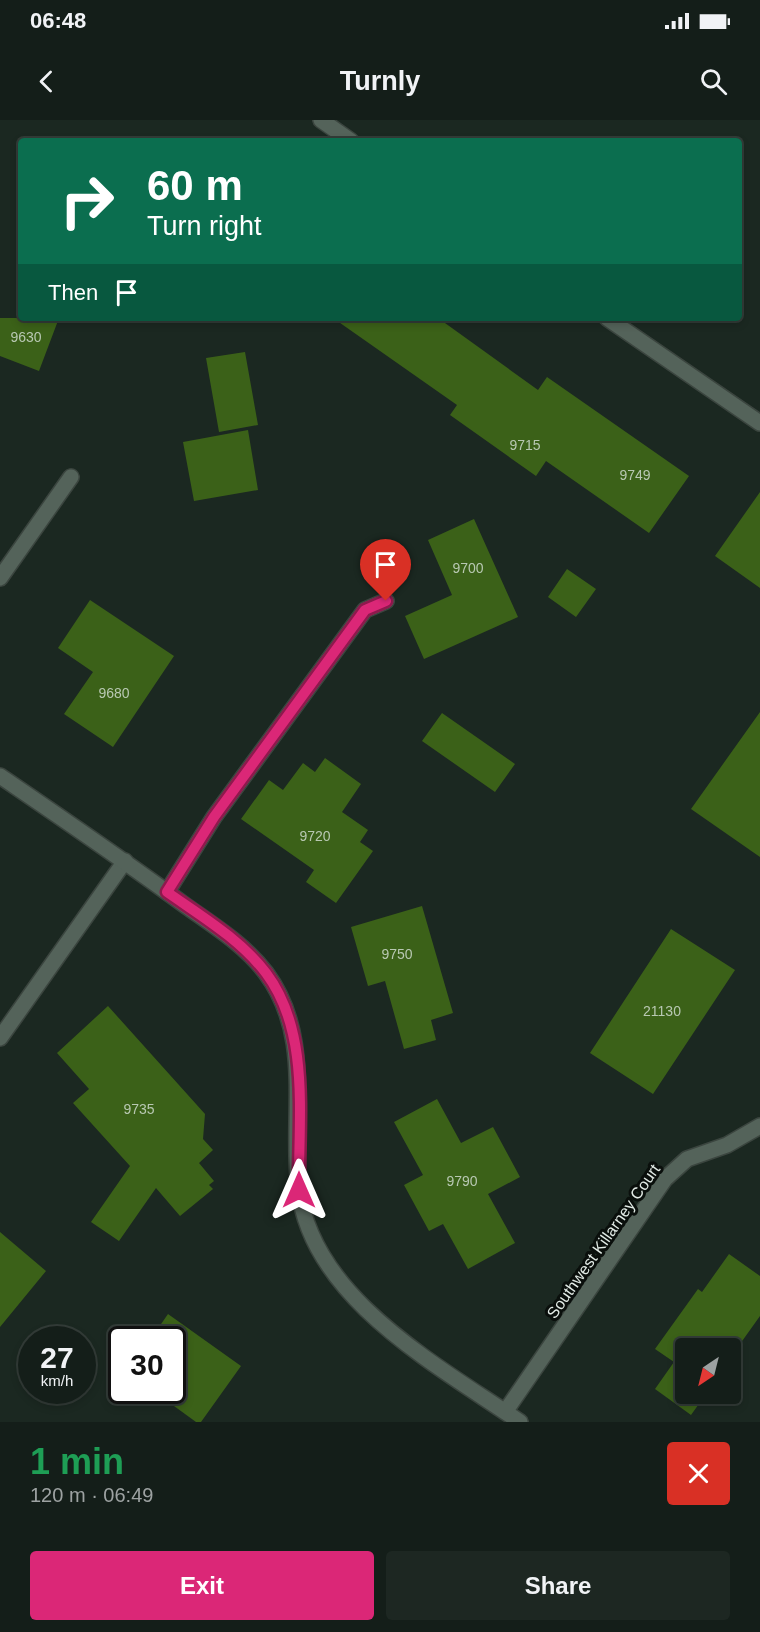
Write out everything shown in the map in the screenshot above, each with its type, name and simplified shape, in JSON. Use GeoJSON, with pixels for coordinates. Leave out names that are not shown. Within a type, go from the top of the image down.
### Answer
{"type":"FeatureCollection","features":[{"type":"Feature","properties":{"kind":"street"},"geometry":{"type":"LineString","coordinates":[[321,120],[347,138]]}},
{"type":"Feature","properties":{"kind":"street"},"geometry":{"type":"LineString","coordinates":[[611,321],[760,423]]}},
{"type":"Feature","properties":{"kind":"street"},"geometry":{"type":"LineString","coordinates":[[0,578],[71,477]]}},
{"type":"Feature","properties":{"kind":"street"},"geometry":{"type":"LineString","coordinates":[[167,892],[214,817],[365,610],[386,601]]}},
{"type":"Feature","properties":{"kind":"street"},"geometry":{"type":"LineString","coordinates":[[0,776],[125,861],[238,944],[266,973],[284,1007],[293,1032],[298,1060],[299,1190],[310,1231],[333,1273],[379,1322],[409,1346],[520,1422]]}},
{"type":"Feature","properties":{"kind":"street"},"geometry":{"type":"LineString","coordinates":[[0,1038],[125,861]]}},
{"type":"Feature","properties":{"kind":"street","name":"Southwest Killarney Court"},"geometry":{"type":"LineString","coordinates":[[505,1412],[665,1179],[687,1159],[727,1145],[760,1126]]}},
{"type":"Feature","properties":{"kind":"building"},"geometry":{"type":"Polygon","coordinates":[[[0,318],[18,318],[18,321],[58,321],[39,371],[0,356],[0,318]]]}},
{"type":"Feature","properties":{"kind":"building"},"geometry":{"type":"Polygon","coordinates":[[[337,321],[442,321],[538,390],[547,377],[689,476],[649,533],[546,461],[536,476],[450,415],[457,405],[337,321]]]}},
{"type":"Feature","properties":{"kind":"building"},"geometry":{"type":"Polygon","coordinates":[[[245,352],[258,425],[219,432],[206,358],[245,352]]]}},
{"type":"Feature","properties":{"kind":"building"},"geometry":{"type":"Polygon","coordinates":[[[248,430],[258,490],[194,501],[183,442],[248,430]]]}},
{"type":"Feature","properties":{"kind":"building"},"geometry":{"type":"Polygon","coordinates":[[[760,492],[760,588],[715,556],[760,492]]]}},
{"type":"Feature","properties":{"kind":"building"},"geometry":{"type":"Polygon","coordinates":[[[474,519],[518,617],[424,659],[405,616],[452,595],[428,540],[474,519]]]}},
{"type":"Feature","properties":{"kind":"building"},"geometry":{"type":"Polygon","coordinates":[[[567,569],[596,589],[576,617],[548,597],[567,569]]]}},
{"type":"Feature","properties":{"kind":"building"},"geometry":{"type":"Polygon","coordinates":[[[90,600],[174,656],[113,747],[64,714],[93,672],[58,648],[90,600]]]}},
{"type":"Feature","properties":{"kind":"building"},"geometry":{"type":"Polygon","coordinates":[[[760,712],[760,857],[691,809],[760,712]]]}},
{"type":"Feature","properties":{"kind":"building"},"geometry":{"type":"Polygon","coordinates":[[[442,713],[515,764],[495,792],[422,741],[442,713]]]}},
{"type":"Feature","properties":{"kind":"building"},"geometry":{"type":"Polygon","coordinates":[[[325,758],[361,784],[342,812],[368,830],[360,842],[373,851],[336,903],[306,882],[314,870],[241,819],[269,780],[283,790],[303,763],[315,772],[325,758]]]}},
{"type":"Feature","properties":{"kind":"building"},"geometry":{"type":"Polygon","coordinates":[[[422,906],[453,1013],[431,1020],[436,1040],[404,1049],[385,981],[368,986],[351,927],[422,906]]]}},
{"type":"Feature","properties":{"kind":"building"},"geometry":{"type":"Polygon","coordinates":[[[671,929],[735,970],[653,1094],[590,1053],[671,929]]]}},
{"type":"Feature","properties":{"kind":"building"},"geometry":{"type":"Polygon","coordinates":[[[108,1006],[205,1114],[203,1139],[213,1150],[199,1163],[214,1181],[209,1185],[213,1189],[180,1216],[156,1188],[119,1241],[91,1222],[130,1166],[73,1103],[89,1089],[57,1053],[108,1006]]]}},
{"type":"Feature","properties":{"kind":"building"},"geometry":{"type":"Polygon","coordinates":[[[437,1099],[461,1143],[493,1127],[520,1177],[488,1194],[515,1243],[468,1269],[443,1224],[429,1231],[404,1185],[423,1175],[394,1122],[437,1099]]]}},
{"type":"Feature","properties":{"kind":"building"},"geometry":{"type":"Polygon","coordinates":[[[0,1232],[46,1271],[0,1327],[0,1232]]]}},
{"type":"Feature","properties":{"kind":"building"},"geometry":{"type":"Polygon","coordinates":[[[729,1254],[760,1276],[760,1316],[741,1343],[741,1338],[675,1338],[675,1403],[655,1389],[674,1362],[655,1349],[698,1289],[702,1292],[729,1254]]]}},
{"type":"Feature","properties":{"kind":"building"},"geometry":{"type":"Polygon","coordinates":[[[168,1314],[185,1326],[160,1326],[168,1314]]]}},
{"type":"Feature","properties":{"kind":"building"},"geometry":{"type":"Polygon","coordinates":[[[186,1327],[241,1366],[201,1422],[196,1422],[171,1404],[186,1404],[186,1327]]]}},
{"type":"Feature","properties":{"kind":"building"},"geometry":{"type":"Polygon","coordinates":[[[676,1404],[699,1404],[691,1415],[676,1404]]]}},
{"type":"Feature","properties":{"kind":"route"},"geometry":{"type":"LineString","coordinates":[[299,1190],[298,1060],[293,1032],[284,1007],[266,973],[238,944],[167,892],[214,817],[265,751],[365,610],[386,601]]}}]}
